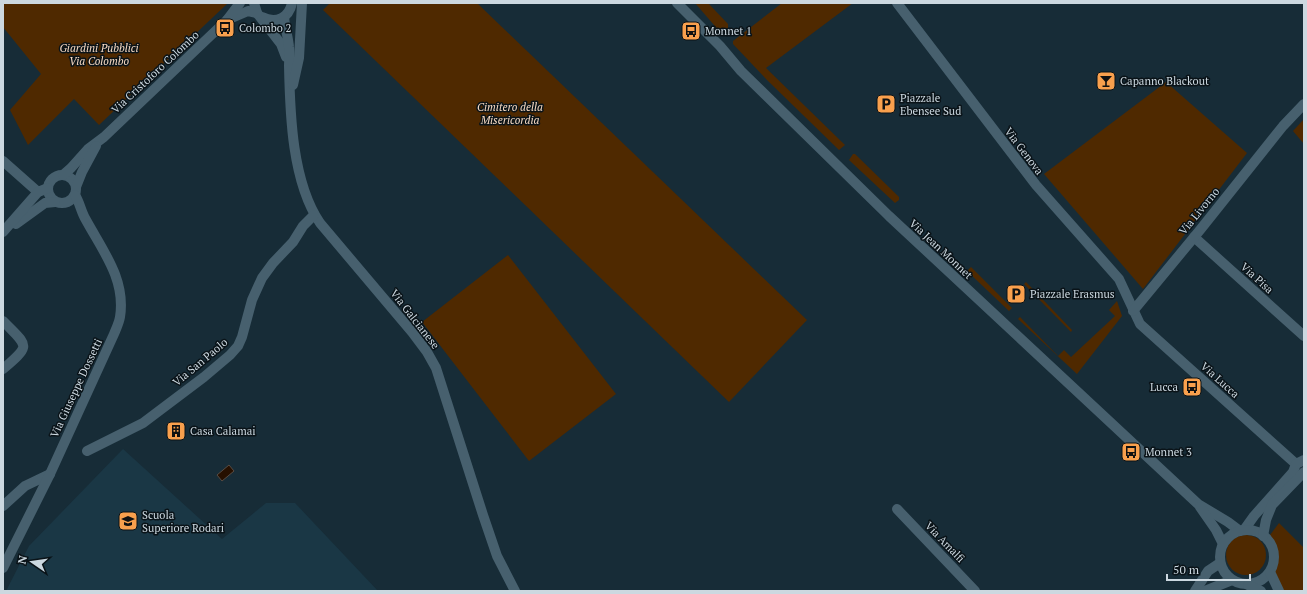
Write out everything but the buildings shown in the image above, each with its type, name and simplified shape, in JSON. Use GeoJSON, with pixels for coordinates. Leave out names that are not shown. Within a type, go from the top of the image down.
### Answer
{"type":"FeatureCollection","features":[{"type":"Feature","properties":{"kind":"street","name":"Via Cristoforo Colombo"},"geometry":{"type":"LineString","coordinates":[[3,233],[38,192],[48,188],[52,180],[71,168],[88,149],[99,141],[228,20],[240,3]]}},
{"type":"Feature","properties":{"kind":"street"},"geometry":{"type":"LineString","coordinates":[[258,11],[273,21],[284,17],[288,13],[292,3]]}},
{"type":"Feature","properties":{"kind":"street","name":"Via Galcianese"},"geometry":{"type":"LineString","coordinates":[[291,99],[299,58],[302,3]]}},
{"type":"Feature","properties":{"kind":"street","name":"Via Jean Monnet"},"geometry":{"type":"LineString","coordinates":[[677,3],[720,46],[741,71],[889,216],[1198,504],[1242,531]]}},
{"type":"Feature","properties":{"kind":"street","name":"Via Genova"},"geometry":{"type":"LineString","coordinates":[[897,3],[1036,185],[1119,280],[1133,311]]}},
{"type":"Feature","properties":{"kind":"street","name":"Via Cristoforo Colombo"},"geometry":{"type":"LineString","coordinates":[[228,20],[248,11],[258,11]]}},
{"type":"Feature","properties":{"kind":"street","name":"Via Galcianese"},"geometry":{"type":"LineString","coordinates":[[258,11],[281,44],[289,65]]}},
{"type":"Feature","properties":{"kind":"street","name":"Via Galcianese"},"geometry":{"type":"LineString","coordinates":[[284,17],[289,47],[291,99],[297,165],[304,191],[314,215],[412,332],[427,352],[436,368],[497,556],[515,591]]}},
{"type":"Feature","properties":{"kind":"street","name":"Via Livorno"},"geometry":{"type":"LineString","coordinates":[[1133,311],[1283,126],[1304,104]]}},
{"type":"Feature","properties":{"kind":"street","name":"Via Cristoforo Colombo"},"geometry":{"type":"LineString","coordinates":[[3,233],[33,210],[45,203],[73,199],[82,172],[99,141]]}},
{"type":"Feature","properties":{"kind":"street"},"geometry":{"type":"LineString","coordinates":[[3,160],[38,192]]}},
{"type":"Feature","properties":{"kind":"street"},"geometry":{"type":"LineString","coordinates":[[62,175],[70,177],[73,180],[76,191]]}},
{"type":"Feature","properties":{"kind":"street"},"geometry":{"type":"LineString","coordinates":[[48,188],[50,196],[83,214]]}},
{"type":"Feature","properties":{"kind":"street","name":"Via Giuseppe Dossetti"},"geometry":{"type":"LineString","coordinates":[[3,568],[50,474],[114,334],[120,317],[121,302],[119,285],[105,253],[83,214],[76,191]]}},
{"type":"Feature","properties":{"kind":"street","name":"Via San Paolo"},"geometry":{"type":"LineString","coordinates":[[87,451],[143,423],[204,377],[230,355],[238,346],[252,300],[262,278],[273,263],[293,242],[303,226],[314,215]]}},
{"type":"Feature","properties":{"kind":"street","name":"Via Pisa"},"geometry":{"type":"LineString","coordinates":[[1194,237],[1304,336]]}},
{"type":"Feature","properties":{"kind":"street","name":"Via Lucca"},"geometry":{"type":"LineString","coordinates":[[1133,311],[1140,324],[1300,462]]}},
{"type":"Feature","properties":{"kind":"street"},"geometry":{"type":"LineString","coordinates":[[3,321],[22,340],[24,346],[22,353],[3,370]]}},
{"type":"Feature","properties":{"kind":"street"},"geometry":{"type":"LineString","coordinates":[[1242,531],[1300,462]]}},
{"type":"Feature","properties":{"kind":"street"},"geometry":{"type":"LineString","coordinates":[[1263,536],[1266,520],[1272,505],[1304,472]]}},
{"type":"Feature","properties":{"kind":"street"},"geometry":{"type":"LineString","coordinates":[[3,506],[25,486],[50,474]]}},
{"type":"Feature","properties":{"kind":"street","name":"Via Jean Monnet"},"geometry":{"type":"LineString","coordinates":[[1198,504],[1216,530],[1223,544]]}},
{"type":"Feature","properties":{"kind":"street","name":"Via Amalfi"},"geometry":{"type":"LineString","coordinates":[[897,509],[975,591]]}},
{"type":"Feature","properties":{"kind":"street"},"geometry":{"type":"LineString","coordinates":[[1250,530],[1263,536],[1269,541],[1274,556],[1270,572],[1256,583],[1240,584],[1232,580],[1223,570],[1220,563],[1223,544],[1233,534],[1242,531],[1250,530]]}},
{"type":"Feature","properties":{"kind":"street"},"geometry":{"type":"LineString","coordinates":[[1195,591],[1208,571],[1220,563]]}},
{"type":"Feature","properties":{"kind":"street"},"geometry":{"type":"LineString","coordinates":[[1270,572],[1279,591]]}},
{"type":"Feature","properties":{"kind":"street"},"geometry":{"type":"LineString","coordinates":[[1205,591],[1232,580]]}},
{"type":"Feature","properties":{"kind":"street"},"geometry":{"type":"LineString","coordinates":[[1248,584],[1261,591]]}},
{"type":"Feature","properties":{"kind":"shaded area","name":"Scuola Superiore Rodari"},"geometry":{"type":"Polygon","coordinates":[[[123,449],[222,539],[266,503],[295,503],[378,591],[6,591],[29,546],[123,449]]]}},
{"type":"Feature","properties":{"kind":"shaded area"},"geometry":{"type":"Polygon","coordinates":[[[229,465],[234,471],[222,481],[217,475],[229,465]]]}},
{"type":"Feature","properties":{"kind":"green space","name":"Giardini Pubblici Via Colombo"},"geometry":{"type":"Polygon","coordinates":[[[3,3],[228,3],[99,125],[74,99],[28,145],[10,110],[41,74],[3,27],[3,3]]]}},
{"type":"Feature","properties":{"kind":"green space","name":"Cimitero della Misericordia"},"geometry":{"type":"Polygon","coordinates":[[[330,3],[477,3],[807,320],[729,402],[323,10],[330,3]]]}},
{"type":"Feature","properties":{"kind":"green space"},"geometry":{"type":"Polygon","coordinates":[[[695,3],[708,3],[728,24],[728,28],[723,33],[720,32],[695,3]]]}},
{"type":"Feature","properties":{"kind":"green space"},"geometry":{"type":"Polygon","coordinates":[[[782,3],[853,3],[766,68],[845,145],[839,150],[767,80],[733,44],[733,41],[782,3]]]}},
{"type":"Feature","properties":{"kind":"green space"},"geometry":{"type":"Polygon","coordinates":[[[1166,82],[1247,153],[1143,289],[1044,174],[1166,82]]]}},
{"type":"Feature","properties":{"kind":"green space"},"geometry":{"type":"Polygon","coordinates":[[[1304,119],[1304,144],[1293,131],[1304,119]]]}},
{"type":"Feature","properties":{"kind":"green space"},"geometry":{"type":"Polygon","coordinates":[[[853,154],[855,154],[899,197],[899,200],[895,203],[849,160],[853,154]]]}},
{"type":"Feature","properties":{"kind":"green space"},"geometry":{"type":"Polygon","coordinates":[[[508,255],[616,394],[529,461],[422,322],[508,255]]]}},
{"type":"Feature","properties":{"kind":"green space"},"geometry":{"type":"Polygon","coordinates":[[[971,267],[1012,308],[1009,311],[967,271],[971,267]]]}},
{"type":"Feature","properties":{"kind":"green space"},"geometry":{"type":"Polygon","coordinates":[[[1026,282],[1072,330],[1071,332],[1024,284],[1026,282]]]}},
{"type":"Feature","properties":{"kind":"green space"},"geometry":{"type":"Polygon","coordinates":[[[1117,301],[1122,316],[1077,374],[1018,319],[1020,317],[1058,356],[1064,350],[1071,357],[1115,316],[1109,310],[1117,301]]]}},
{"type":"Feature","properties":{"kind":"green space"},"geometry":{"type":"Polygon","coordinates":[[[1279,523],[1304,548],[1304,591],[1283,591],[1274,574],[1277,552],[1270,535],[1279,523]]]}},
{"type":"Feature","properties":{"kind":"green space"},"geometry":{"type":"Polygon","coordinates":[[[1246,535],[1254,537],[1260,541],[1264,547],[1266,555],[1264,563],[1260,569],[1254,573],[1246,575],[1238,573],[1232,569],[1228,563],[1226,555],[1228,547],[1232,541],[1238,537],[1246,535]]]}},
{"type":"Feature","properties":{"kind":"place","name":"Colombo 2"},"geometry":{"type":"Point","coordinates":[225,28]}},
{"type":"Feature","properties":{"kind":"place","name":"Monnet 1"},"geometry":{"type":"Point","coordinates":[691,31]}},
{"type":"Feature","properties":{"kind":"place","name":"Capanno Blackout"},"geometry":{"type":"Point","coordinates":[1106,81]}},
{"type":"Feature","properties":{"kind":"place","name":"Piazzale Ebensee Sud"},"geometry":{"type":"Point","coordinates":[886,104]}},
{"type":"Feature","properties":{"kind":"place","name":"Piazzale Erasmus"},"geometry":{"type":"Point","coordinates":[1016,294]}},
{"type":"Feature","properties":{"kind":"place","name":"Lucca"},"geometry":{"type":"Point","coordinates":[1192,387]}},
{"type":"Feature","properties":{"kind":"place","name":"Casa Calamai"},"geometry":{"type":"Point","coordinates":[176,431]}},
{"type":"Feature","properties":{"kind":"place","name":"Monnet 3"},"geometry":{"type":"Point","coordinates":[1131,452]}},
{"type":"Feature","properties":{"kind":"place","name":"Scuola Superiore Rodari"},"geometry":{"type":"Point","coordinates":[128,521]}}]}
